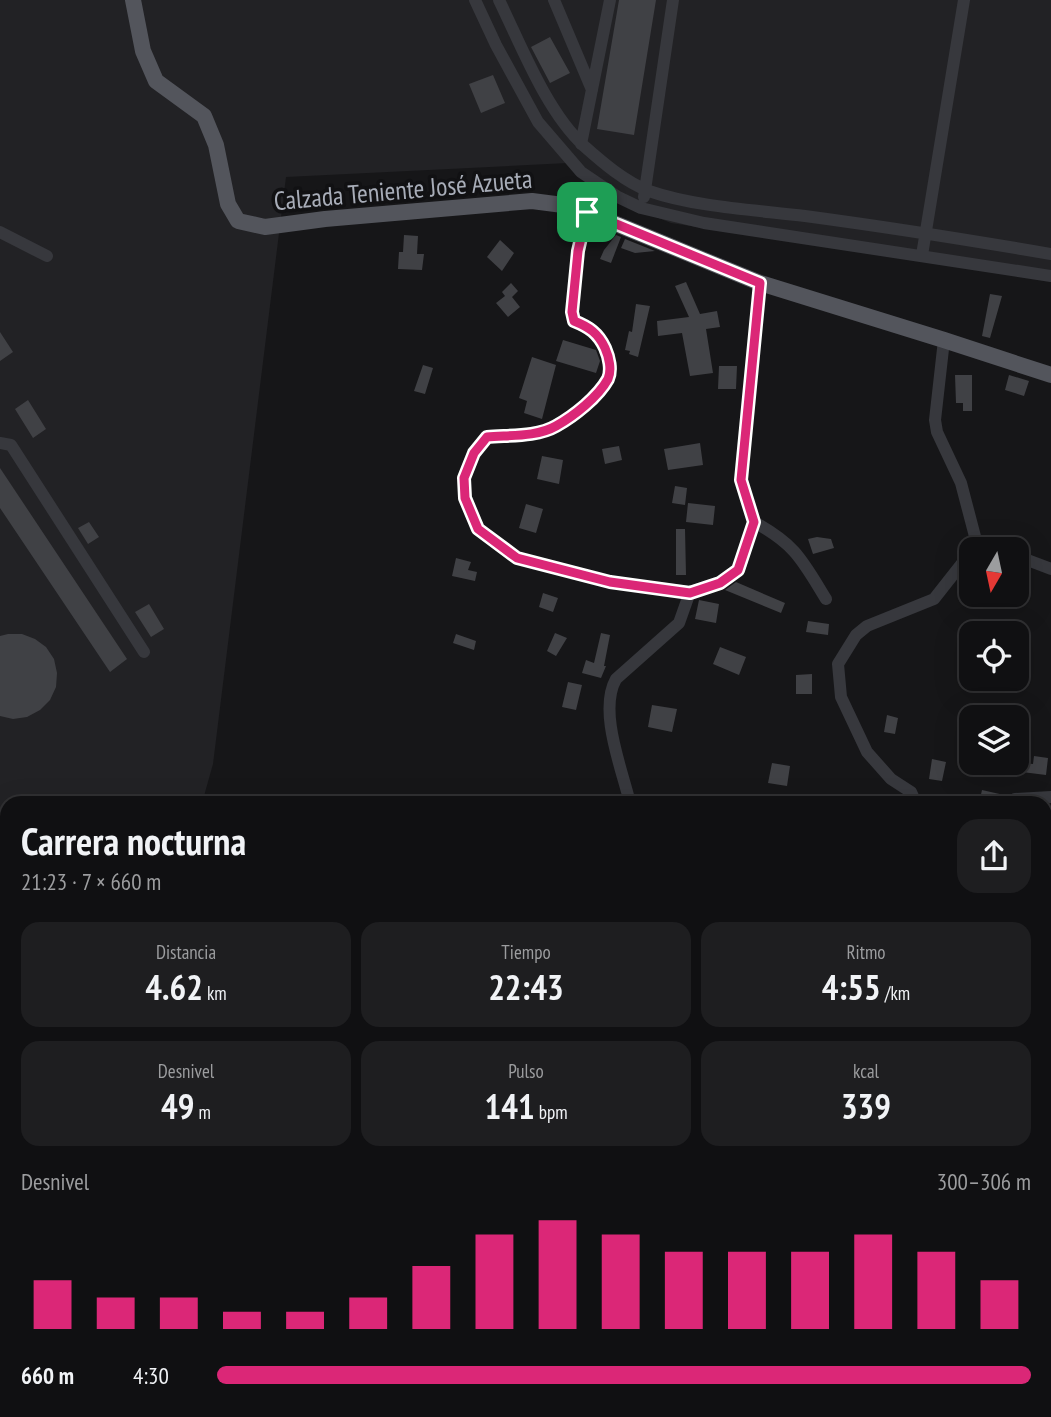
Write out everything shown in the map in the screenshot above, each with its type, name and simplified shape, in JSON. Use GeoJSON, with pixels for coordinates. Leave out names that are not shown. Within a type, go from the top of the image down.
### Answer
{"type":"FeatureCollection","features":[{"type":"Feature","properties":{"kind":"main road","name":"Calzada Teniente José Azueta"},"geometry":{"type":"LineString","coordinates":[[133,0],[143,51],[156,81],[204,116],[216,145],[228,204],[238,221],[265,227],[325,219],[533,201],[563,205],[587,212],[760,283],[1051,376]]}},
{"type":"Feature","properties":{"kind":"street"},"geometry":{"type":"LineString","coordinates":[[475,0],[538,122],[581,172],[640,208],[704,223],[1051,276]]}},
{"type":"Feature","properties":{"kind":"street"},"geometry":{"type":"LineString","coordinates":[[499,0],[548,100],[581,144],[619,174],[645,190],[729,206],[926,233],[1051,254]]}},
{"type":"Feature","properties":{"kind":"street"},"geometry":{"type":"LineString","coordinates":[[554,0],[592,90]]}},
{"type":"Feature","properties":{"kind":"street"},"geometry":{"type":"LineString","coordinates":[[581,144],[610,0]]}},
{"type":"Feature","properties":{"kind":"street"},"geometry":{"type":"LineString","coordinates":[[640,208],[645,190],[673,0]]}},
{"type":"Feature","properties":{"kind":"street"},"geometry":{"type":"LineString","coordinates":[[922,255],[964,0]]}},
{"type":"Feature","properties":{"kind":"street"},"geometry":{"type":"LineString","coordinates":[[496,45],[516,35]]}},
{"type":"Feature","properties":{"kind":"street"},"geometry":{"type":"LineString","coordinates":[[587,212],[578,251],[572,312],[574,321],[588,326],[600,338],[610,359],[609,378],[591,400],[555,427],[531,433],[487,437],[474,453],[464,478],[465,498],[478,529],[517,558],[610,582],[690,593],[720,583],[738,570],[754,522],[741,480],[760,283]]}},
{"type":"Feature","properties":{"kind":"street"},"geometry":{"type":"LineString","coordinates":[[0,232],[47,256]]}},
{"type":"Feature","properties":{"kind":"street"},"geometry":{"type":"LineString","coordinates":[[944,340],[934,420],[961,483],[972,537]]}},
{"type":"Feature","properties":{"kind":"street"},"geometry":{"type":"LineString","coordinates":[[0,443],[11,445],[144,652]]}},
{"type":"Feature","properties":{"kind":"street"},"geometry":{"type":"LineString","coordinates":[[754,522],[775,533],[798,553],[826,599]]}},
{"type":"Feature","properties":{"kind":"street"},"geometry":{"type":"LineString","coordinates":[[1029,561],[1051,569]]}},
{"type":"Feature","properties":{"kind":"street"},"geometry":{"type":"LineString","coordinates":[[913,796],[891,779],[867,752],[841,697],[838,664],[856,635],[867,626],[934,599],[959,567]]}},
{"type":"Feature","properties":{"kind":"street"},"geometry":{"type":"LineString","coordinates":[[628,796],[610,722],[609,691],[616,679],[679,623],[690,593]]}},
{"type":"Feature","properties":{"kind":"shaded area"},"geometry":{"type":"Polygon","coordinates":[[[0,0],[1051,0],[1051,281],[671,223],[631,207],[568,163],[286,177],[213,764],[204,796],[0,796],[0,0]]]}},
{"type":"Feature","properties":{"kind":"building"},"geometry":{"type":"Polygon","coordinates":[[[619,0],[656,0],[634,135],[597,129],[619,0]]]}},
{"type":"Feature","properties":{"kind":"building"},"geometry":{"type":"Polygon","coordinates":[[[550,37],[570,73],[550,83],[531,47],[550,37]]]}},
{"type":"Feature","properties":{"kind":"building"},"geometry":{"type":"Polygon","coordinates":[[[493,75],[505,103],[481,113],[469,84],[493,75]]]}},
{"type":"Feature","properties":{"kind":"building"},"geometry":{"type":"Polygon","coordinates":[[[404,235],[418,236],[417,254],[424,254],[422,270],[398,269],[404,235]]]}},
{"type":"Feature","properties":{"kind":"building"},"geometry":{"type":"Polygon","coordinates":[[[616,235],[621,237],[611,263],[600,259],[604,250],[616,235]]]}},
{"type":"Feature","properties":{"kind":"building"},"geometry":{"type":"Polygon","coordinates":[[[625,239],[655,251],[635,253],[621,248],[625,239]]]}},
{"type":"Feature","properties":{"kind":"building"},"geometry":{"type":"Polygon","coordinates":[[[500,240],[514,253],[502,271],[487,257],[500,240]]]}},
{"type":"Feature","properties":{"kind":"building"},"geometry":{"type":"Polygon","coordinates":[[[686,282],[700,314],[717,311],[720,327],[706,329],[713,373],[690,376],[682,333],[658,336],[657,321],[689,317],[675,286],[686,282]]]}},
{"type":"Feature","properties":{"kind":"building"},"geometry":{"type":"Polygon","coordinates":[[[511,283],[518,291],[512,297],[520,307],[508,317],[496,303],[505,296],[502,292],[511,283]]]}},
{"type":"Feature","properties":{"kind":"building"},"geometry":{"type":"Polygon","coordinates":[[[990,294],[1002,296],[990,338],[982,336],[990,294]]]}},
{"type":"Feature","properties":{"kind":"building"},"geometry":{"type":"Polygon","coordinates":[[[636,304],[650,306],[638,357],[625,350],[629,331],[632,332],[636,304]]]}},
{"type":"Feature","properties":{"kind":"building"},"geometry":{"type":"Polygon","coordinates":[[[0,332],[13,352],[0,361],[0,332]]]}},
{"type":"Feature","properties":{"kind":"building"},"geometry":{"type":"Polygon","coordinates":[[[563,340],[596,350],[600,361],[596,373],[556,361],[563,340]]]}},
{"type":"Feature","properties":{"kind":"building"},"geometry":{"type":"Polygon","coordinates":[[[532,357],[556,365],[542,419],[524,413],[527,401],[519,398],[532,357]]]}},
{"type":"Feature","properties":{"kind":"building"},"geometry":{"type":"Polygon","coordinates":[[[423,365],[433,368],[425,394],[414,391],[423,365]]]}},
{"type":"Feature","properties":{"kind":"building"},"geometry":{"type":"Polygon","coordinates":[[[719,366],[737,366],[736,389],[718,389],[719,366]]]}},
{"type":"Feature","properties":{"kind":"building"},"geometry":{"type":"Polygon","coordinates":[[[955,375],[972,375],[972,411],[963,411],[963,403],[956,403],[955,375]]]}},
{"type":"Feature","properties":{"kind":"building"},"geometry":{"type":"Polygon","coordinates":[[[1009,375],[1029,381],[1024,396],[1005,390],[1009,375]]]}},
{"type":"Feature","properties":{"kind":"building"},"geometry":{"type":"Polygon","coordinates":[[[28,400],[46,429],[33,438],[15,409],[28,400]]]}},
{"type":"Feature","properties":{"kind":"building"},"geometry":{"type":"Polygon","coordinates":[[[700,443],[703,465],[668,470],[664,449],[700,443]]]}},
{"type":"Feature","properties":{"kind":"building"},"geometry":{"type":"Polygon","coordinates":[[[619,446],[622,460],[605,464],[602,449],[619,446]]]}},
{"type":"Feature","properties":{"kind":"building"},"geometry":{"type":"Polygon","coordinates":[[[542,456],[563,460],[559,484],[537,479],[542,456]]]}},
{"type":"Feature","properties":{"kind":"building"},"geometry":{"type":"Polygon","coordinates":[[[0,468],[127,659],[110,672],[0,508],[0,468]]]}},
{"type":"Feature","properties":{"kind":"building"},"geometry":{"type":"Polygon","coordinates":[[[675,486],[687,488],[685,505],[672,503],[675,486]]]}},
{"type":"Feature","properties":{"kind":"building"},"geometry":{"type":"Polygon","coordinates":[[[688,503],[715,506],[713,525],[686,522],[688,503]]]}},
{"type":"Feature","properties":{"kind":"building"},"geometry":{"type":"Polygon","coordinates":[[[526,504],[543,509],[536,533],[519,528],[526,504]]]}},
{"type":"Feature","properties":{"kind":"building"},"geometry":{"type":"Polygon","coordinates":[[[89,522],[99,537],[88,544],[78,528],[89,522]]]}},
{"type":"Feature","properties":{"kind":"building"},"geometry":{"type":"Polygon","coordinates":[[[676,529],[685,529],[686,575],[676,575],[676,529]]]}},
{"type":"Feature","properties":{"kind":"building"},"geometry":{"type":"Polygon","coordinates":[[[808,539],[831,539],[834,548],[813,554],[808,539]]]}},
{"type":"Feature","properties":{"kind":"building"},"geometry":{"type":"Polygon","coordinates":[[[456,558],[471,562],[468,570],[477,572],[475,581],[452,576],[456,558]]]}},
{"type":"Feature","properties":{"kind":"building"},"geometry":{"type":"Polygon","coordinates":[[[736,582],[785,603],[781,613],[725,590],[736,582]]]}},
{"type":"Feature","properties":{"kind":"building"},"geometry":{"type":"Polygon","coordinates":[[[543,593],[558,598],[553,612],[539,607],[543,593]]]}},
{"type":"Feature","properties":{"kind":"building"},"geometry":{"type":"Polygon","coordinates":[[[699,600],[719,604],[716,623],[695,619],[699,600]]]}},
{"type":"Feature","properties":{"kind":"building"},"geometry":{"type":"Polygon","coordinates":[[[149,604],[164,629],[151,637],[135,612],[149,604]]]}},
{"type":"Feature","properties":{"kind":"building"},"geometry":{"type":"Polygon","coordinates":[[[808,621],[829,624],[828,635],[806,632],[808,621]]]}},
{"type":"Feature","properties":{"kind":"building"},"geometry":{"type":"Polygon","coordinates":[[[555,633],[567,638],[556,656],[547,651],[555,633]]]}},
{"type":"Feature","properties":{"kind":"building"},"geometry":{"type":"Polygon","coordinates":[[[601,633],[610,635],[606,666],[601,678],[582,673],[586,660],[594,663],[601,633]]]}},
{"type":"Feature","properties":{"kind":"building"},"geometry":{"type":"Polygon","coordinates":[[[22,634],[46,647],[54,659],[57,673],[56,687],[50,700],[27,717],[13,719],[0,716],[0,636],[22,634]]]}},
{"type":"Feature","properties":{"kind":"building"},"geometry":{"type":"Polygon","coordinates":[[[456,634],[476,641],[474,650],[453,643],[456,634]]]}},
{"type":"Feature","properties":{"kind":"building"},"geometry":{"type":"Polygon","coordinates":[[[720,647],[746,657],[739,675],[713,664],[720,647]]]}},
{"type":"Feature","properties":{"kind":"building"},"geometry":{"type":"Polygon","coordinates":[[[812,674],[812,694],[796,694],[796,675],[812,674]]]}},
{"type":"Feature","properties":{"kind":"building"},"geometry":{"type":"Polygon","coordinates":[[[568,682],[582,685],[576,710],[562,707],[568,682]]]}},
{"type":"Feature","properties":{"kind":"building"},"geometry":{"type":"Polygon","coordinates":[[[652,705],[677,709],[672,732],[648,727],[652,705]]]}},
{"type":"Feature","properties":{"kind":"building"},"geometry":{"type":"Polygon","coordinates":[[[887,715],[898,718],[895,734],[884,732],[887,715]]]}},
{"type":"Feature","properties":{"kind":"building"},"geometry":{"type":"Polygon","coordinates":[[[1034,756],[1048,758],[1046,775],[1029,773],[1029,764],[1033,764],[1034,756]]]}},
{"type":"Feature","properties":{"kind":"building"},"geometry":{"type":"Polygon","coordinates":[[[932,759],[946,762],[942,781],[929,779],[932,759]]]}},
{"type":"Feature","properties":{"kind":"building"},"geometry":{"type":"Polygon","coordinates":[[[772,763],[790,766],[787,786],[768,783],[772,763]]]}},
{"type":"Feature","properties":{"kind":"building"},"geometry":{"type":"Polygon","coordinates":[[[982,790],[1004,795],[1004,796],[981,796],[982,790]]]}},
{"type":"Feature","properties":{"kind":"route"},"geometry":{"type":"LineString","coordinates":[[587,212],[760,283],[741,480],[754,522],[738,570],[720,583],[690,593],[610,582],[517,558],[478,529],[465,498],[464,478],[474,453],[487,437],[531,433],[555,427],[591,400],[609,378],[610,359],[600,338],[588,326],[574,321],[572,312],[578,251],[587,212]]}}]}
